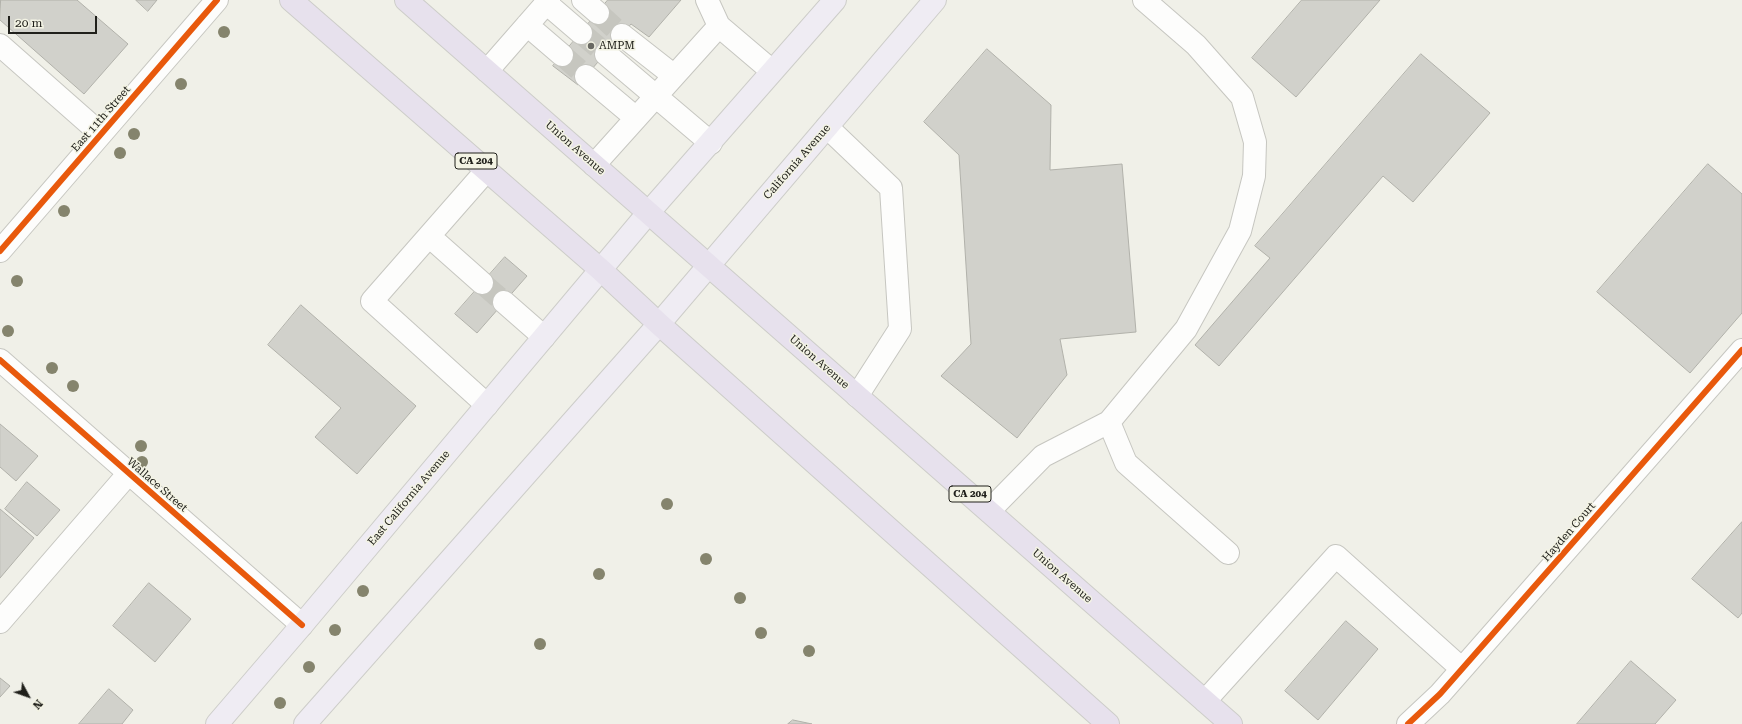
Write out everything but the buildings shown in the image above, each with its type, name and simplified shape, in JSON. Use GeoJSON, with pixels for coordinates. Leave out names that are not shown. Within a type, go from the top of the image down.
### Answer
{"type":"FeatureCollection","features":[{"type":"Feature","properties":{"kind":"highway","name":"CA 204"},"geometry":{"type":"LineString","coordinates":[[291,0],[601,270],[659,324],[1108,724]]}},
{"type":"Feature","properties":{"kind":"highway","name":"Union Avenue"},"geometry":{"type":"LineString","coordinates":[[406,0],[1231,724]]}},
{"type":"Feature","properties":{"kind":"main road"},"geometry":{"type":"LineString","coordinates":[[601,270],[649,212],[835,0]]}},
{"type":"Feature","properties":{"kind":"main road","name":"California Avenue"},"geometry":{"type":"LineString","coordinates":[[659,324],[935,0]]}},
{"type":"Feature","properties":{"kind":"main road","name":"East California Avenue"},"geometry":{"type":"LineString","coordinates":[[224,720],[302,625],[601,270]]}},
{"type":"Feature","properties":{"kind":"main road"},"geometry":{"type":"LineString","coordinates":[[305,724],[659,324]]}},
{"type":"Feature","properties":{"kind":"street","name":"East 11th Street"},"geometry":{"type":"LineString","coordinates":[[0,251],[217,0]]}},
{"type":"Feature","properties":{"kind":"street"},"geometry":{"type":"LineString","coordinates":[[707,0],[718,26],[772,71]]}},
{"type":"Feature","properties":{"kind":"street"},"geometry":{"type":"LineString","coordinates":[[989,511],[1043,456],[1108,422],[1186,329],[1240,231],[1254,176],[1255,142],[1242,97],[1196,45],[1144,0]]}},
{"type":"Feature","properties":{"kind":"street"},"geometry":{"type":"LineString","coordinates":[[487,71],[548,2],[581,33]]}},
{"type":"Feature","properties":{"kind":"street"},"geometry":{"type":"LineString","coordinates":[[527,25],[562,55]]}},
{"type":"Feature","properties":{"kind":"street"},"geometry":{"type":"LineString","coordinates":[[594,165],[718,26]]}},
{"type":"Feature","properties":{"kind":"street"},"geometry":{"type":"LineString","coordinates":[[622,34],[674,75]]}},
{"type":"Feature","properties":{"kind":"street"},"geometry":{"type":"LineString","coordinates":[[0,45],[101,134]]}},
{"type":"Feature","properties":{"kind":"street"},"geometry":{"type":"LineString","coordinates":[[606,54],[711,143]]}},
{"type":"Feature","properties":{"kind":"street"},"geometry":{"type":"LineString","coordinates":[[586,76],[636,118]]}},
{"type":"Feature","properties":{"kind":"street"},"geometry":{"type":"LineString","coordinates":[[827,127],[891,188],[900,329],[857,396]]}},
{"type":"Feature","properties":{"kind":"street"},"geometry":{"type":"LineString","coordinates":[[486,171],[372,301],[487,405]]}},
{"type":"Feature","properties":{"kind":"street"},"geometry":{"type":"LineString","coordinates":[[429,236],[482,283]]}},
{"type":"Feature","properties":{"kind":"street"},"geometry":{"type":"LineString","coordinates":[[509,306],[544,337]]}},
{"type":"Feature","properties":{"kind":"street","name":"Hayden Court"},"geometry":{"type":"LineString","coordinates":[[1408,724],[1440,694],[1742,350]]}},
{"type":"Feature","properties":{"kind":"street","name":"Wallace Street"},"geometry":{"type":"LineString","coordinates":[[0,360],[302,625]]}},
{"type":"Feature","properties":{"kind":"street"},"geometry":{"type":"LineString","coordinates":[[1108,422],[1126,463],[1228,553]]}},
{"type":"Feature","properties":{"kind":"street"},"geometry":{"type":"LineString","coordinates":[[0,622],[129,473]]}},
{"type":"Feature","properties":{"kind":"street"},"geometry":{"type":"LineString","coordinates":[[1204,701],[1336,556],[1462,669]]}},
{"type":"Feature","properties":{"kind":"tunnel"},"geometry":{"type":"LineString","coordinates":[[598,13],[622,35]]}},
{"type":"Feature","properties":{"kind":"tunnel"},"geometry":{"type":"LineString","coordinates":[[581,33],[606,54]]}},
{"type":"Feature","properties":{"kind":"tunnel"},"geometry":{"type":"LineString","coordinates":[[562,55],[586,76]]}},
{"type":"Feature","properties":{"kind":"tunnel"},"geometry":{"type":"LineString","coordinates":[[482,283],[504,302]]}},
{"type":"Feature","properties":{"kind":"cycle path"},"geometry":{"type":"LineString","coordinates":[[0,251],[217,0]]}},
{"type":"Feature","properties":{"kind":"cycle path"},"geometry":{"type":"LineString","coordinates":[[1408,724],[1440,694],[1742,350]]}},
{"type":"Feature","properties":{"kind":"cycle path"},"geometry":{"type":"LineString","coordinates":[[0,360],[302,625]]}},
{"type":"Feature","properties":{"kind":"place","name":"AMPM"},"geometry":{"type":"Point","coordinates":[591,46]}}]}
